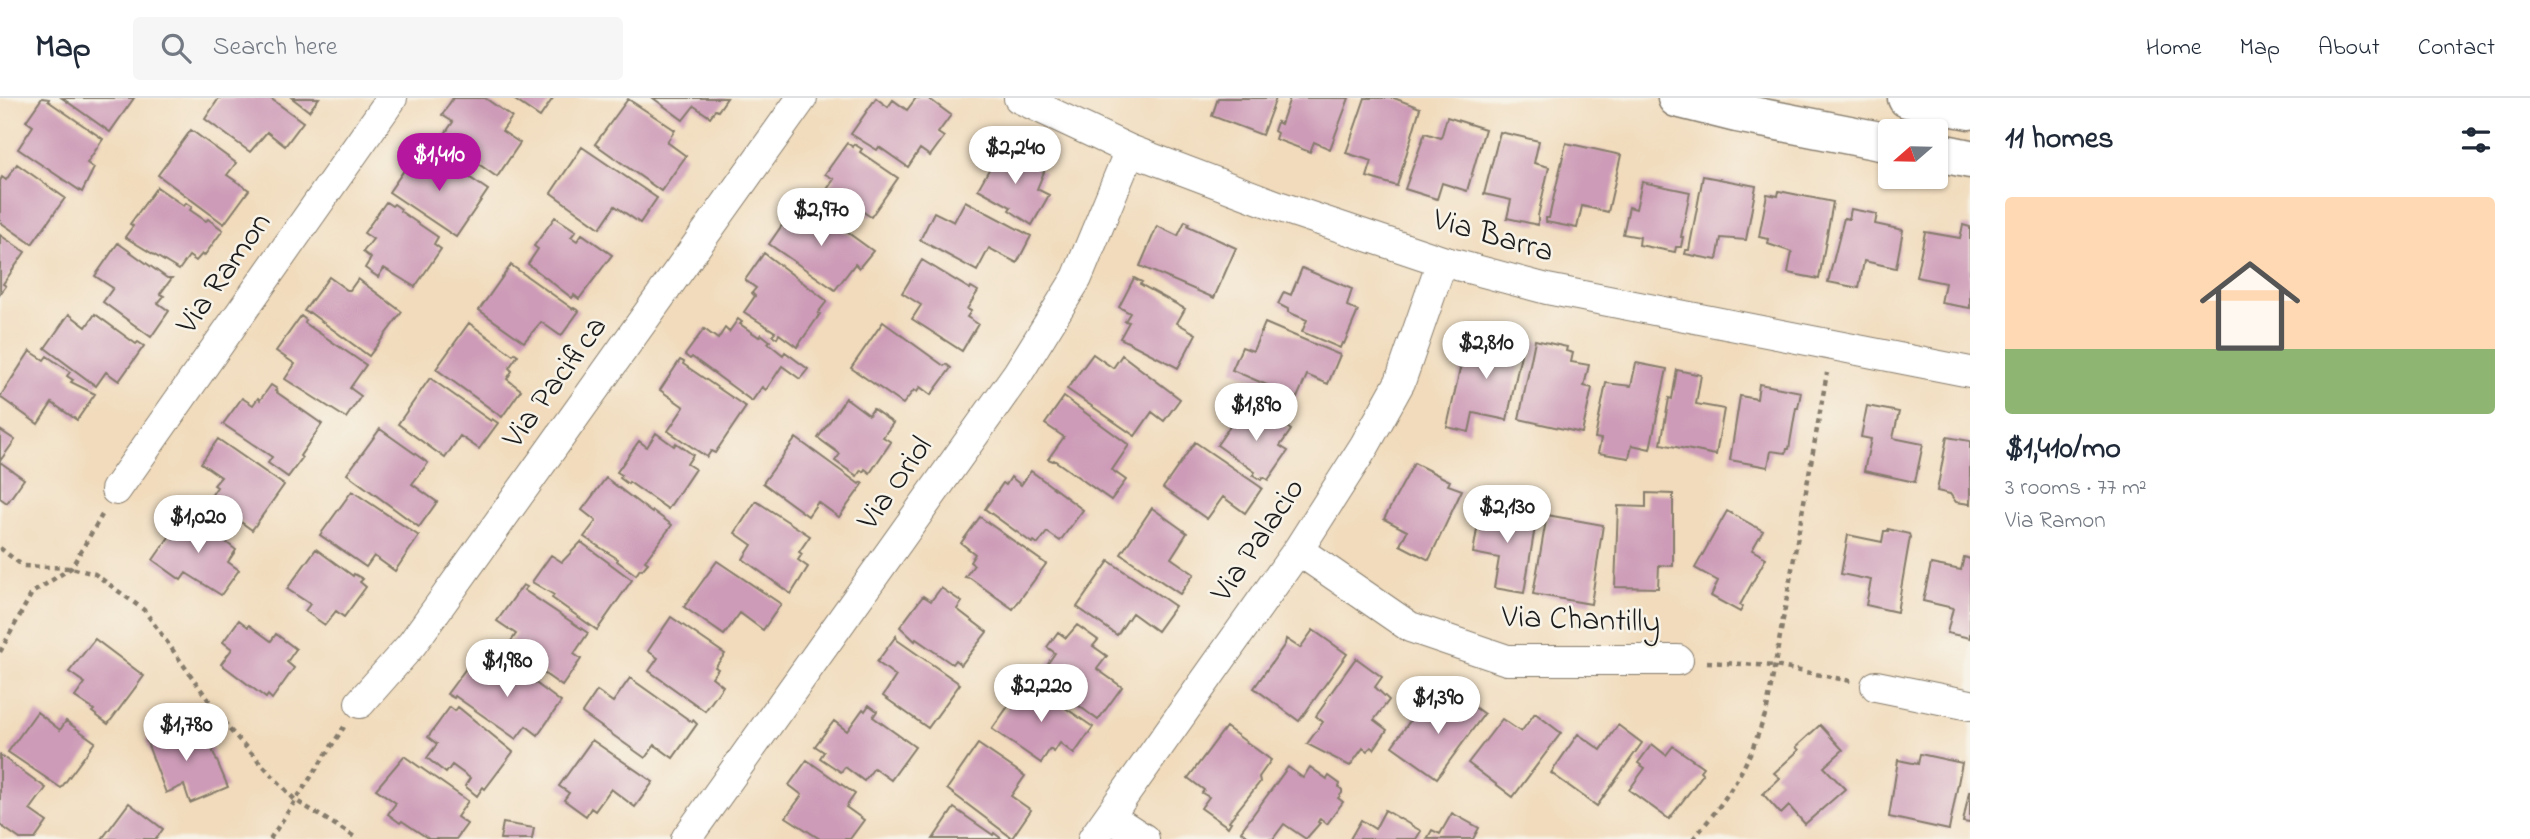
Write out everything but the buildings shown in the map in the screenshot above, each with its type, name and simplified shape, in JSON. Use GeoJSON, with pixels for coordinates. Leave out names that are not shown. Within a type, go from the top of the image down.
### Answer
{"type":"FeatureCollection","features":[{"type":"Feature","properties":{"kind":"main road"},"geometry":{"type":"LineString","coordinates":[[1677,98],[1739,106],[1878,140]]}},
{"type":"Feature","properties":{"kind":"main road"},"geometry":{"type":"LineString","coordinates":[[1907,98],[1970,110]]}},
{"type":"Feature","properties":{"kind":"main road"},"geometry":{"type":"LineString","coordinates":[[1948,154],[1970,159]]}},
{"type":"Feature","properties":{"kind":"street","name":"Via Ramon"},"geometry":{"type":"LineString","coordinates":[[116,490],[392,98]]}},
{"type":"Feature","properties":{"kind":"street","name":"Via Pacifica"},"geometry":{"type":"LineString","coordinates":[[360,703],[412,644],[802,98]]}},
{"type":"Feature","properties":{"kind":"street","name":"Via Barra"},"geometry":{"type":"LineString","coordinates":[[1019,98],[1130,150],[1278,206],[1442,261],[1547,289],[1970,372]]}},
{"type":"Feature","properties":{"kind":"street","name":"Via Oriol"},"geometry":{"type":"LineString","coordinates":[[686,839],[1018,373],[1077,278],[1130,150]]}},
{"type":"Feature","properties":{"kind":"street","name":"Via Palacio"},"geometry":{"type":"LineString","coordinates":[[1101,828],[1298,550],[1365,445],[1400,382],[1442,261]]}},
{"type":"Feature","properties":{"kind":"street","name":"Via Chantilly"},"geometry":{"type":"LineString","coordinates":[[1298,550],[1410,627],[1507,660],[1678,660]]}},
{"type":"Feature","properties":{"kind":"street"},"geometry":{"type":"LineString","coordinates":[[1876,686],[1970,705]]}},
{"type":"Feature","properties":{"kind":"street"},"geometry":{"type":"LineString","coordinates":[[1101,828],[1144,839]]}},
{"type":"Feature","properties":{"kind":"path"},"geometry":{"type":"LineString","coordinates":[[1693,839],[1738,780],[1758,737],[1767,709],[1832,344]]}},
{"type":"Feature","properties":{"kind":"path"},"geometry":{"type":"LineString","coordinates":[[0,652],[32,593],[71,568],[116,490]]}},
{"type":"Feature","properties":{"kind":"path"},"geometry":{"type":"LineString","coordinates":[[0,548],[23,566],[71,568],[95,574],[144,610],[230,730],[295,800],[358,839]]}},
{"type":"Feature","properties":{"kind":"path"},"geometry":{"type":"LineString","coordinates":[[1678,660],[1775,666],[1876,686]]}},
{"type":"Feature","properties":{"kind":"path"},"geometry":{"type":"LineString","coordinates":[[270,839],[360,703]]}}]}
